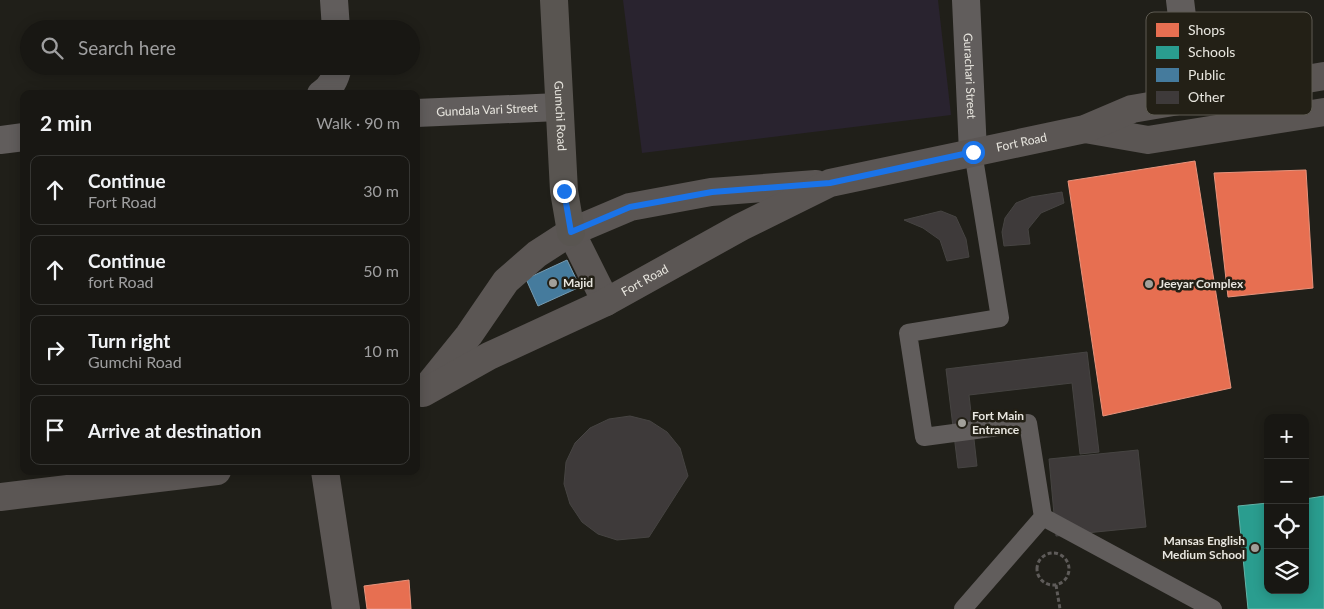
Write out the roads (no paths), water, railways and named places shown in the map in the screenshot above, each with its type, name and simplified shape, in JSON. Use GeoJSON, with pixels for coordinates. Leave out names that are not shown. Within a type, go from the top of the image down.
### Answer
{"type":"FeatureCollection","features":[{"type":"Feature","properties":{"kind":"main road","name":"Gumchi Road"},"geometry":{"type":"LineString","coordinates":[[554,0],[564,191],[571,232]]}},
{"type":"Feature","properties":{"kind":"street"},"geometry":{"type":"LineString","coordinates":[[334,0],[335,20]]}},
{"type":"Feature","properties":{"kind":"street","name":"Gurachari Street"},"geometry":{"type":"LineString","coordinates":[[966,0],[973,152]]}},
{"type":"Feature","properties":{"kind":"street","name":"Gundala Vari Street"},"geometry":{"type":"LineString","coordinates":[[420,113],[559,107]]}},
{"type":"Feature","properties":{"kind":"street","name":"Fort Road"},"geometry":{"type":"LineString","coordinates":[[420,396],[489,356],[606,302],[741,227],[830,183],[1085,129],[1132,109],[1146,107]]}},
{"type":"Feature","properties":{"kind":"street","name":"Fort Road"},"geometry":{"type":"LineString","coordinates":[[1085,129],[1148,140],[1305,115]]}},
{"type":"Feature","properties":{"kind":"street"},"geometry":{"type":"LineString","coordinates":[[0,140],[20,138]]}},
{"type":"Feature","properties":{"kind":"street"},"geometry":{"type":"LineString","coordinates":[[606,302],[571,232],[630,207],[702,193],[830,183]]}},
{"type":"Feature","properties":{"kind":"street","name":"Fort Road"},"geometry":{"type":"LineString","coordinates":[[420,396],[469,335],[506,281],[537,254],[571,232]]}},
{"type":"Feature","properties":{"kind":"street"},"geometry":{"type":"LineString","coordinates":[[0,497],[184,475]]}},
{"type":"Feature","properties":{"kind":"street"},"geometry":{"type":"LineString","coordinates":[[326,475],[346,609]]}},
{"type":"Feature","properties":{"kind":"lane"},"geometry":{"type":"LineString","coordinates":[[973,152],[1000,318],[908,332],[924,437],[1028,423],[1043,517]]}},
{"type":"Feature","properties":{"kind":"lane"},"geometry":{"type":"LineString","coordinates":[[963,609],[1043,517]]}},
{"type":"Feature","properties":{"kind":"lane"},"geometry":{"type":"LineString","coordinates":[[1043,517],[1213,609]]}},
{"type":"Feature","properties":{"kind":"place","name":"Majid"},"geometry":{"type":"Point","coordinates":[553,283]}},
{"type":"Feature","properties":{"kind":"place","name":"Jeeyar Complex"},"geometry":{"type":"Point","coordinates":[1149,284]}},
{"type":"Feature","properties":{"kind":"place","name":"Fort Main Entrance"},"geometry":{"type":"Point","coordinates":[962,423]}},
{"type":"Feature","properties":{"kind":"place","name":"Mansas English Medium School"},"geometry":{"type":"Point","coordinates":[1255,548]}}]}
